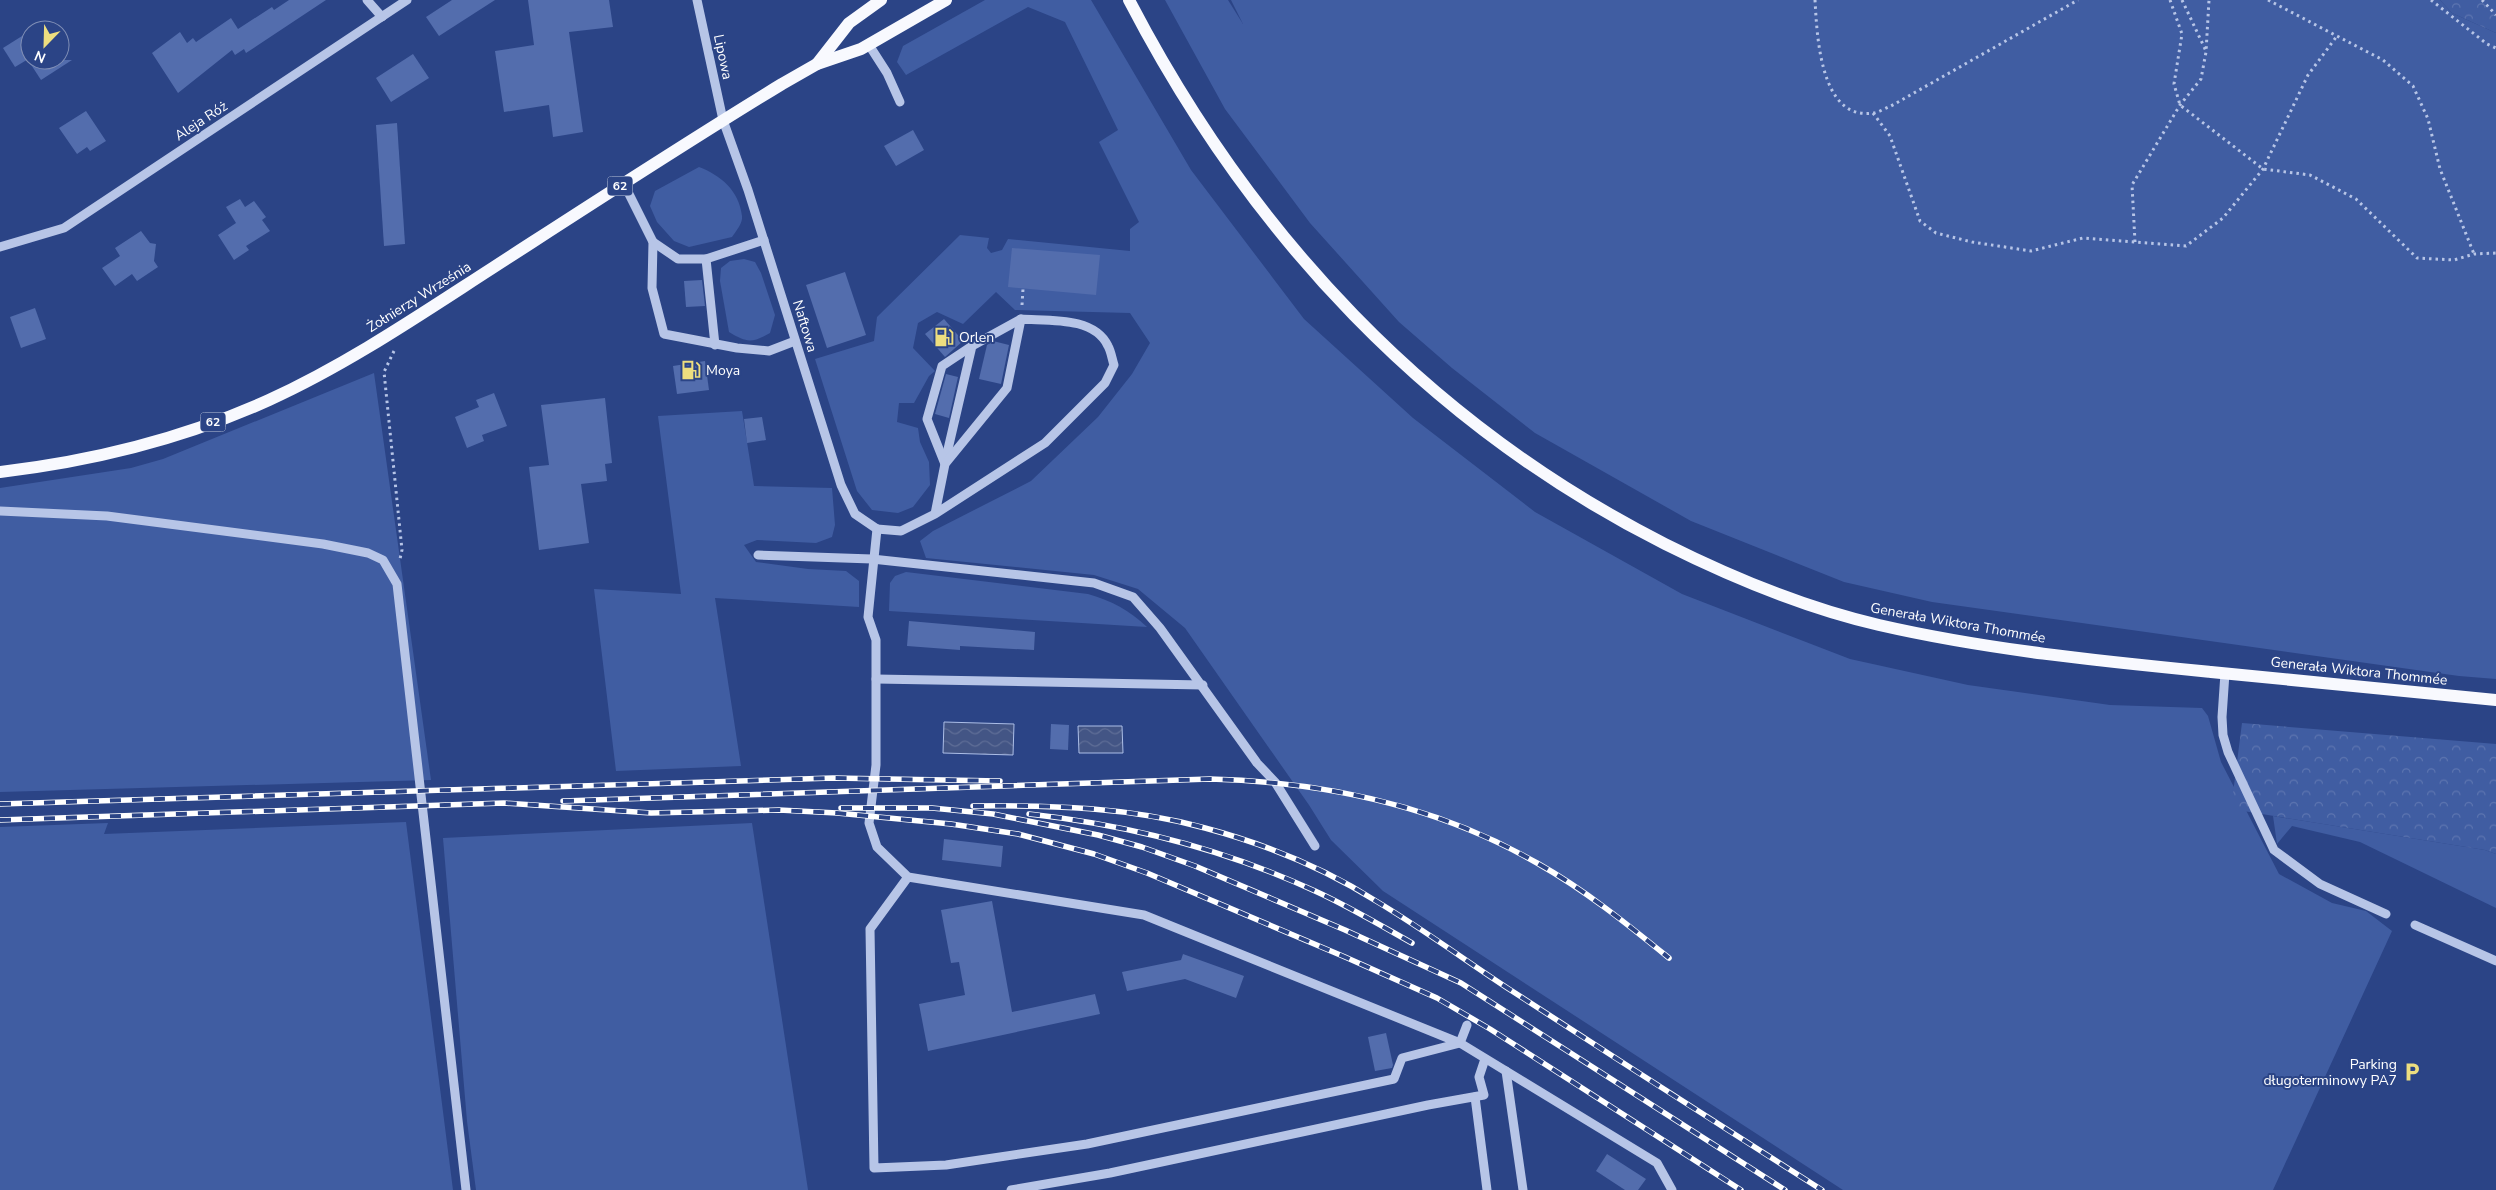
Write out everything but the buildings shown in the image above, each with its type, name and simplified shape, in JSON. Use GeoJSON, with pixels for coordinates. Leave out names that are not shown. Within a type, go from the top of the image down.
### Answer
{"type":"FeatureCollection","features":[{"type":"Feature","properties":{"kind":"main road","name":"Żołnierzy Września"},"geometry":{"type":"LineString","coordinates":[[817,64],[848,23],[881,0]]}},
{"type":"Feature","properties":{"kind":"main road","name":"Żołnierzy Września"},"geometry":{"type":"LineString","coordinates":[[0,472],[120,452],[190,431],[269,400],[342,363],[723,120],[817,64],[869,45],[946,0]]}},
{"type":"Feature","properties":{"kind":"main road","name":"Generała Wiktora Thommée"},"geometry":{"type":"LineString","coordinates":[[1123,0],[1132,6],[1189,105],[1231,170],[1276,229],[1335,297],[1395,356],[1458,411],[1523,459],[1601,509],[1725,572],[1803,602],[1870,623],[1933,636],[2047,654],[2496,700]]}},
{"type":"Feature","properties":{"kind":"street"},"geometry":{"type":"LineString","coordinates":[[367,0],[382,17]]}},
{"type":"Feature","properties":{"kind":"street","name":"Aleja Róż"},"geometry":{"type":"LineString","coordinates":[[0,246],[64,228],[408,0]]}},
{"type":"Feature","properties":{"kind":"street","name":"Lipowa"},"geometry":{"type":"LineString","coordinates":[[697,0],[723,120]]}},
{"type":"Feature","properties":{"kind":"street"},"geometry":{"type":"LineString","coordinates":[[869,45],[887,73],[900,102]]}},
{"type":"Feature","properties":{"kind":"street","name":"Naftowa"},"geometry":{"type":"LineString","coordinates":[[723,120],[764,240],[841,485],[855,514],[877,529]]}},
{"type":"Feature","properties":{"kind":"street"},"geometry":{"type":"LineString","coordinates":[[624,184],[653,242],[652,288],[664,334],[715,345],[768,351],[795,341]]}},
{"type":"Feature","properties":{"kind":"street"},"geometry":{"type":"LineString","coordinates":[[653,242],[678,259],[706,259],[764,240]]}},
{"type":"Feature","properties":{"kind":"street"},"geometry":{"type":"LineString","coordinates":[[706,259],[715,345]]}},
{"type":"Feature","properties":{"kind":"street"},"geometry":{"type":"LineString","coordinates":[[945,464],[1007,388],[1021,319]]}},
{"type":"Feature","properties":{"kind":"street"},"geometry":{"type":"LineString","coordinates":[[945,464],[927,419],[942,366],[972,346],[1021,319],[1079,324],[1097,332],[1108,345],[1114,365],[1105,383],[1045,442],[935,514],[901,530],[877,529],[872,559],[868,617],[876,640],[876,765],[869,823],[877,847],[908,877],[1144,915],[1460,1043],[1657,1163],[1672,1190]]}},
{"type":"Feature","properties":{"kind":"street"},"geometry":{"type":"LineString","coordinates":[[935,514],[972,346]]}},
{"type":"Feature","properties":{"kind":"street"},"geometry":{"type":"LineString","coordinates":[[0,511],[107,516],[323,544],[368,553],[384,560],[396,584],[466,1190]]}},
{"type":"Feature","properties":{"kind":"street"},"geometry":{"type":"LineString","coordinates":[[758,555],[872,559],[1094,583],[1133,597],[1160,628],[1257,763],[1275,782],[1315,846]]}},
{"type":"Feature","properties":{"kind":"street"},"geometry":{"type":"LineString","coordinates":[[2225,673],[2223,735],[2228,752],[2274,850],[2320,884],[2386,914]]}},
{"type":"Feature","properties":{"kind":"street"},"geometry":{"type":"LineString","coordinates":[[876,679],[1202,685]]}},
{"type":"Feature","properties":{"kind":"street"},"geometry":{"type":"LineString","coordinates":[[908,877],[870,929],[874,1168],[946,1165],[1087,1144],[1394,1079],[1402,1058],[1460,1043]]}},
{"type":"Feature","properties":{"kind":"street"},"geometry":{"type":"LineString","coordinates":[[2415,925],[2496,961]]}},
{"type":"Feature","properties":{"kind":"street"},"geometry":{"type":"LineString","coordinates":[[1460,1043],[1467,1026]]}},
{"type":"Feature","properties":{"kind":"street"},"geometry":{"type":"LineString","coordinates":[[1485,1059],[1479,1077],[1487,1190]]}},
{"type":"Feature","properties":{"kind":"street"},"geometry":{"type":"LineString","coordinates":[[1506,1071],[1523,1190]]}},
{"type":"Feature","properties":{"kind":"street"},"geometry":{"type":"LineString","coordinates":[[1011,1190],[1110,1173],[1428,1105],[1480,1096]]}},
{"type":"Feature","properties":{"kind":"path"},"geometry":{"type":"LineString","coordinates":[[1815,0],[1821,61],[1833,94],[1851,111],[1873,113],[1890,106],[2078,0]]}},
{"type":"Feature","properties":{"kind":"path"},"geometry":{"type":"LineString","coordinates":[[2170,0],[2182,34],[2174,84],[2180,105],[2263,169],[2310,176],[2356,199],[2417,258],[2454,260],[2474,254],[2496,253]]}},
{"type":"Feature","properties":{"kind":"path"},"geometry":{"type":"LineString","coordinates":[[2182,0],[2206,52]]}},
{"type":"Feature","properties":{"kind":"path"},"geometry":{"type":"LineString","coordinates":[[2135,242],[2132,185],[2180,105],[2201,79],[2206,52],[2209,0]]}},
{"type":"Feature","properties":{"kind":"path"},"geometry":{"type":"LineString","coordinates":[[2268,0],[2383,60],[2413,86],[2428,119],[2440,169],[2474,254]]}},
{"type":"Feature","properties":{"kind":"path"},"geometry":{"type":"LineString","coordinates":[[2431,0],[2486,44],[2496,48]]}},
{"type":"Feature","properties":{"kind":"path"},"geometry":{"type":"LineString","coordinates":[[2482,0],[2496,15]]}},
{"type":"Feature","properties":{"kind":"path"},"geometry":{"type":"LineString","coordinates":[[1873,113],[1890,136],[1920,221],[1936,233],[1972,242],[2031,251],[2082,238],[2186,246],[2223,218],[2263,169],[2308,75],[2337,36]]}},
{"type":"Feature","properties":{"kind":"path"},"geometry":{"type":"LineString","coordinates":[[396,584],[402,550],[384,372],[408,322]]}},
{"type":"Feature","properties":{"kind":"green space"},"geometry":{"type":"Polygon","coordinates":[[[985,0],[1091,0],[1191,170],[1304,319],[1413,418],[1535,512],[1682,594],[1850,659],[1968,685],[2110,705],[2202,708],[2208,716],[2221,762],[2279,874],[2332,903],[2366,911],[2392,931],[2273,1190],[1843,1190],[1383,891],[1331,840],[1309,805],[1185,628],[1138,589],[1094,575],[926,558],[920,541],[933,531],[1031,481],[1098,417],[1132,374],[1150,343],[1130,313],[1015,310],[996,292],[963,324],[937,312],[918,323],[913,348],[935,371],[929,376],[914,403],[899,403],[897,422],[918,428],[920,442],[929,462],[930,485],[913,507],[898,513],[872,510],[857,491],[815,359],[874,341],[877,317],[960,235],[989,238],[987,248],[991,253],[1002,250],[1008,239],[1130,251],[1130,229],[1139,222],[1099,142],[1118,130],[1065,22],[1028,7],[906,75],[897,62],[903,46],[985,0]]]}},
{"type":"Feature","properties":{"kind":"green space"},"geometry":{"type":"Polygon","coordinates":[[[1165,0],[1228,0],[1243,24],[1231,0],[2440,0],[2452,13],[2496,33],[2496,679],[2459,676],[1932,602],[1844,582],[1691,521],[1535,433],[1452,368],[1399,322],[1310,223],[1225,109],[1165,0]]]}},
{"type":"Feature","properties":{"kind":"green space"},"geometry":{"type":"Polygon","coordinates":[[[2440,0],[2496,0],[2496,33],[2452,13],[2440,0]]]}},
{"type":"Feature","properties":{"kind":"green space"},"geometry":{"type":"Polygon","coordinates":[[[699,167],[714,174],[733,191],[740,207],[742,219],[732,237],[689,247],[674,241],[657,222],[650,206],[655,191],[699,167]]]}},
{"type":"Feature","properties":{"kind":"green space"},"geometry":{"type":"Polygon","coordinates":[[[744,259],[755,262],[761,273],[775,315],[770,333],[754,340],[745,340],[729,332],[720,281],[721,268],[730,261],[744,259]]]}},
{"type":"Feature","properties":{"kind":"green space"},"geometry":{"type":"Polygon","coordinates":[[[374,373],[431,780],[0,792],[0,488],[131,468],[163,459],[374,373]]]}},
{"type":"Feature","properties":{"kind":"green space"},"geometry":{"type":"Polygon","coordinates":[[[742,411],[754,486],[832,488],[835,525],[832,537],[816,543],[757,540],[744,545],[756,562],[808,569],[846,571],[859,581],[859,607],[715,598],[741,766],[616,771],[594,589],[681,594],[658,416],[742,411]]]}},
{"type":"Feature","properties":{"kind":"green space"},"geometry":{"type":"Polygon","coordinates":[[[906,572],[1088,594],[1120,607],[1147,627],[889,611],[890,583],[895,576],[906,572]]]}},
{"type":"Feature","properties":{"kind":"green space"},"geometry":{"type":"Polygon","coordinates":[[[2242,723],[2496,744],[2496,854],[2485,850],[2231,809],[2242,723]]]}},
{"type":"Feature","properties":{"kind":"green space"},"geometry":{"type":"Polygon","coordinates":[[[2273,816],[2485,850],[2496,854],[2496,908],[2360,842],[2292,826],[2277,844],[2273,816]]]}},
{"type":"Feature","properties":{"kind":"green space"},"geometry":{"type":"Polygon","coordinates":[[[406,822],[453,1190],[0,1190],[0,827],[108,823],[104,834],[406,822]]]}},
{"type":"Feature","properties":{"kind":"green space"},"geometry":{"type":"Polygon","coordinates":[[[752,823],[808,1190],[476,1190],[467,1121],[443,838],[752,823]]]}},
{"type":"Feature","properties":{"kind":"water"},"geometry":{"type":"Polygon","coordinates":[[[944,722],[1014,724],[1013,755],[943,753],[944,722]]]}},
{"type":"Feature","properties":{"kind":"water"},"geometry":{"type":"Polygon","coordinates":[[[1078,726],[1122,726],[1123,753],[1079,753],[1078,726]]]}},
{"type":"Feature","properties":{"kind":"railway"},"geometry":{"type":"LineString","coordinates":[[0,804],[833,778],[1000,781]]}},
{"type":"Feature","properties":{"kind":"railway"},"geometry":{"type":"LineString","coordinates":[[563,801],[1210,779],[1295,785],[1378,800],[1459,826],[1499,843],[1572,884],[1669,958]]}},
{"type":"Feature","properties":{"kind":"railway"},"geometry":{"type":"LineString","coordinates":[[0,820],[504,803],[651,813],[779,810],[837,813],[951,824],[1018,834],[1094,854],[1147,873],[1437,998],[1490,1029],[1741,1190]]}},
{"type":"Feature","properties":{"kind":"railway"},"geometry":{"type":"LineString","coordinates":[[973,806],[1061,807],[1148,816],[1227,834],[1294,858],[1356,889],[1428,934],[1512,991],[1822,1190]]}},
{"type":"Feature","properties":{"kind":"railway"},"geometry":{"type":"LineString","coordinates":[[841,808],[932,808],[993,814],[1098,835],[1142,847],[1195,866],[1345,930],[1461,983],[1785,1190]]}},
{"type":"Feature","properties":{"kind":"railway"},"geometry":{"type":"LineString","coordinates":[[1029,814],[1139,832],[1211,851],[1281,876],[1327,897],[1412,943]]}},
{"type":"Feature","properties":{"kind":"place","name":"Orlen"},"geometry":{"type":"Point","coordinates":[944,337]}},
{"type":"Feature","properties":{"kind":"place","name":"Moya"},"geometry":{"type":"Point","coordinates":[691,370]}},
{"type":"Feature","properties":{"kind":"place","name":"Parking długoterminowy PA7"},"geometry":{"type":"Point","coordinates":[2412,1072]}}]}
